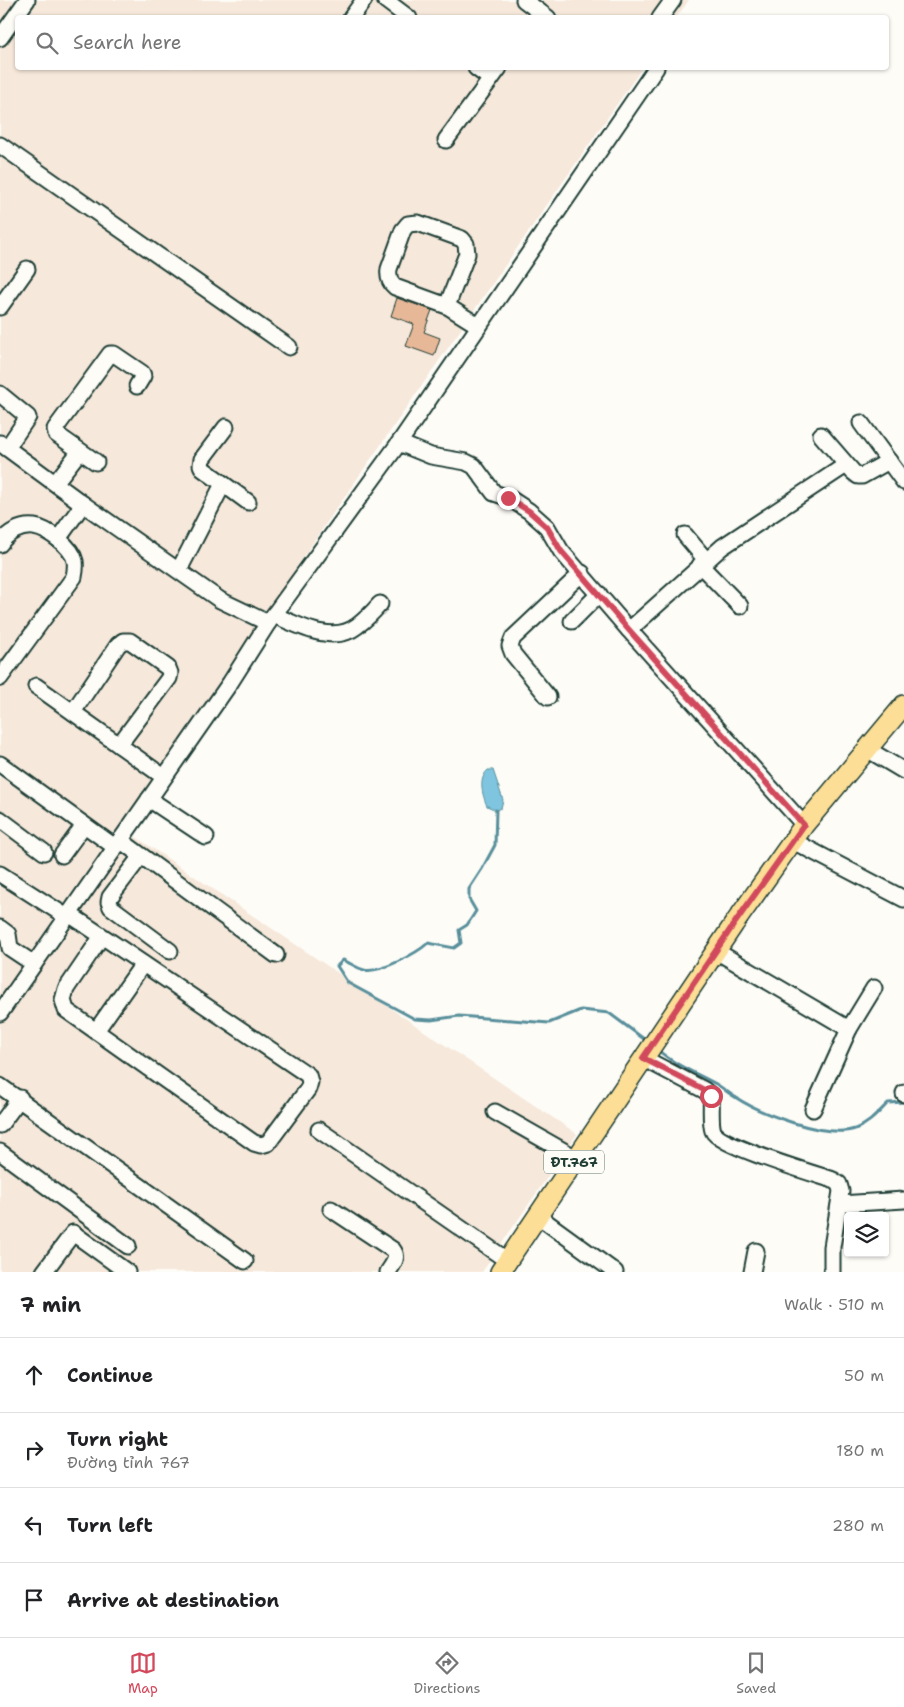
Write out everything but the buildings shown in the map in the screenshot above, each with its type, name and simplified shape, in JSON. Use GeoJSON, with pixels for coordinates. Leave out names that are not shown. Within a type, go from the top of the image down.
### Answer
{"type":"FeatureCollection","features":[{"type":"Feature","properties":{"kind":"main road","name":"ĐT.767"},"geometry":{"type":"LineString","coordinates":[[504,1266],[734,924],[804,825],[904,705]]}},
{"type":"Feature","properties":{"kind":"street"},"geometry":{"type":"LineString","coordinates":[[16,15],[27,0]]}},
{"type":"Feature","properties":{"kind":"street"},"geometry":{"type":"LineString","coordinates":[[353,15],[364,0]]}},
{"type":"Feature","properties":{"kind":"street"},"geometry":{"type":"LineString","coordinates":[[385,0],[404,15]]}},
{"type":"Feature","properties":{"kind":"street"},"geometry":{"type":"LineString","coordinates":[[662,15],[673,0]]}},
{"type":"Feature","properties":{"kind":"street"},"geometry":{"type":"LineString","coordinates":[[0,38],[15,17]]}},
{"type":"Feature","properties":{"kind":"street"},"geometry":{"type":"LineString","coordinates":[[0,1013],[230,683],[271,619],[399,443],[655,70]]}},
{"type":"Feature","properties":{"kind":"street"},"geometry":{"type":"LineString","coordinates":[[446,140],[495,73]]}},
{"type":"Feature","properties":{"kind":"street"},"geometry":{"type":"LineString","coordinates":[[0,145],[289,347]]}},
{"type":"Feature","properties":{"kind":"street"},"geometry":{"type":"LineString","coordinates":[[447,306],[467,254],[466,244],[462,239],[418,223],[408,224],[402,230],[389,269],[390,282],[395,287],[447,306],[479,326]]}},
{"type":"Feature","properties":{"kind":"street"},"geometry":{"type":"LineString","coordinates":[[0,307],[27,269]]}},
{"type":"Feature","properties":{"kind":"street"},"geometry":{"type":"LineString","coordinates":[[96,462],[56,434],[56,429],[107,356],[114,354],[142,373],[143,376],[137,386]]}},
{"type":"Feature","properties":{"kind":"street"},"geometry":{"type":"LineString","coordinates":[[0,394],[28,417],[3,445],[83,504],[220,600],[271,619],[334,635],[356,628],[380,604]]}},
{"type":"Feature","properties":{"kind":"street"},"geometry":{"type":"LineString","coordinates":[[861,422],[904,482]]}},
{"type":"Feature","properties":{"kind":"street"},"geometry":{"type":"LineString","coordinates":[[226,427],[202,459],[201,465],[203,469],[248,502]]}},
{"type":"Feature","properties":{"kind":"street"},"geometry":{"type":"LineString","coordinates":[[820,435],[858,476],[862,476],[889,461]]}},
{"type":"Feature","properties":{"kind":"street"},"geometry":{"type":"LineString","coordinates":[[399,443],[431,456],[466,462],[474,466],[494,493],[508,498],[529,511],[547,527],[561,551],[629,630],[804,825]]}},
{"type":"Feature","properties":{"kind":"street"},"geometry":{"type":"LineString","coordinates":[[56,483],[80,451]]}},
{"type":"Feature","properties":{"kind":"street"},"geometry":{"type":"LineString","coordinates":[[629,630],[728,543],[846,465]]}},
{"type":"Feature","properties":{"kind":"street"},"geometry":{"type":"LineString","coordinates":[[179,570],[223,484]]}},
{"type":"Feature","properties":{"kind":"street"},"geometry":{"type":"LineString","coordinates":[[58,539],[83,504]]}},
{"type":"Feature","properties":{"kind":"street"},"geometry":{"type":"LineString","coordinates":[[0,544],[4,538],[17,529],[34,527],[58,539],[75,559],[76,568],[74,577],[0,678]]}},
{"type":"Feature","properties":{"kind":"street"},"geometry":{"type":"LineString","coordinates":[[685,535],[703,563],[740,606]]}},
{"type":"Feature","properties":{"kind":"street"},"geometry":{"type":"LineString","coordinates":[[548,697],[513,654],[510,646],[513,638],[582,574]]}},
{"type":"Feature","properties":{"kind":"street"},"geometry":{"type":"LineString","coordinates":[[572,621],[599,594]]}},
{"type":"Feature","properties":{"kind":"street"},"geometry":{"type":"LineString","coordinates":[[73,712],[118,645],[123,641],[130,641],[168,668],[170,678],[119,744]]}},
{"type":"Feature","properties":{"kind":"street"},"geometry":{"type":"LineString","coordinates":[[36,686],[164,777]]}},
{"type":"Feature","properties":{"kind":"street"},"geometry":{"type":"LineString","coordinates":[[867,749],[904,770]]}},
{"type":"Feature","properties":{"kind":"street"},"geometry":{"type":"LineString","coordinates":[[0,764],[84,825],[142,856],[276,955]]}},
{"type":"Feature","properties":{"kind":"street"},"geometry":{"type":"LineString","coordinates":[[149,800],[206,837]]}},
{"type":"Feature","properties":{"kind":"street"},"geometry":{"type":"LineString","coordinates":[[0,819],[44,852]]}},
{"type":"Feature","properties":{"kind":"street"},"geometry":{"type":"LineString","coordinates":[[62,856],[84,825]]}},
{"type":"Feature","properties":{"kind":"street"},"geometry":{"type":"LineString","coordinates":[[793,841],[904,899]]}},
{"type":"Feature","properties":{"kind":"street"},"geometry":{"type":"LineString","coordinates":[[142,856],[110,897],[109,902],[111,908],[170,951]]}},
{"type":"Feature","properties":{"kind":"street"},"geometry":{"type":"LineString","coordinates":[[2,878],[102,936],[308,1076],[310,1082],[308,1089],[268,1144],[260,1145],[254,1143],[66,1010],[63,1000],[66,989],[102,936]]}},
{"type":"Feature","properties":{"kind":"street"},"geometry":{"type":"LineString","coordinates":[[0,928],[8,934],[10,948],[34,964]]}},
{"type":"Feature","properties":{"kind":"street"},"geometry":{"type":"LineString","coordinates":[[716,951],[849,1029]]}},
{"type":"Feature","properties":{"kind":"street"},"geometry":{"type":"LineString","coordinates":[[96,1031],[143,964]]}},
{"type":"Feature","properties":{"kind":"street"},"geometry":{"type":"LineString","coordinates":[[813,1109],[849,1029],[874,988]]}},
{"type":"Feature","properties":{"kind":"street"},"geometry":{"type":"LineString","coordinates":[[649,1049],[711,1096],[713,1132],[718,1138],[761,1156],[834,1180],[839,1184],[842,1191],[832,1247],[832,1272]]}},
{"type":"Feature","properties":{"kind":"street"},"geometry":{"type":"LineString","coordinates":[[0,1086],[20,1098],[245,1261]]}},
{"type":"Feature","properties":{"kind":"street"},"geometry":{"type":"LineString","coordinates":[[0,1125],[20,1098]]}},
{"type":"Feature","properties":{"kind":"street"},"geometry":{"type":"LineString","coordinates":[[495,1112],[576,1158]]}},
{"type":"Feature","properties":{"kind":"street"},"geometry":{"type":"LineString","coordinates":[[319,1130],[504,1266]]}},
{"type":"Feature","properties":{"kind":"street"},"geometry":{"type":"LineString","coordinates":[[0,1152],[128,1246]]}},
{"type":"Feature","properties":{"kind":"street"},"geometry":{"type":"LineString","coordinates":[[840,1204],[904,1200]]}},
{"type":"Feature","properties":{"kind":"street"},"geometry":{"type":"LineString","coordinates":[[331,1209],[393,1250],[396,1254],[396,1260],[388,1272]]}},
{"type":"Feature","properties":{"kind":"street"},"geometry":{"type":"LineString","coordinates":[[538,1216],[615,1272]]}},
{"type":"Feature","properties":{"kind":"street"},"geometry":{"type":"LineString","coordinates":[[44,1272],[73,1233],[127,1272]]}},
{"type":"Feature","properties":{"kind":"street"},"geometry":{"type":"LineString","coordinates":[[752,1272],[756,1251]]}},
{"type":"Feature","properties":{"kind":"shaded area"},"geometry":{"type":"Polygon","coordinates":[[[0,0],[689,0],[678,15],[15,15],[15,70],[641,70],[325,525],[121,827],[577,1134],[482,1272],[0,1272],[0,0]]]}},
{"type":"Feature","properties":{"kind":"water"},"geometry":{"type":"Polygon","coordinates":[[[488,770],[493,770],[503,800],[501,808],[496,810],[487,806],[482,792],[483,778],[488,770]]]}},
{"type":"Feature","properties":{"kind":"waterway"},"geometry":{"type":"LineString","coordinates":[[496,810],[495,845],[469,889],[469,899],[476,911],[467,925],[459,930],[461,943],[454,948],[428,943],[398,962],[379,969],[364,970],[343,960],[337,966],[348,983],[415,1019],[431,1020],[459,1016],[549,1023],[581,1010],[609,1013],[648,1042]]}},
{"type":"Feature","properties":{"kind":"waterway"},"geometry":{"type":"LineString","coordinates":[[657,1049],[678,1064],[716,1084],[746,1103],[776,1117],[811,1127],[843,1131],[855,1129],[869,1121],[888,1103],[904,1102]]}},
{"type":"Feature","properties":{"kind":"route"},"geometry":{"type":"LineString","coordinates":[[508,498],[529,511],[547,527],[561,551],[629,630],[804,825],[643,1058],[704,1090],[711,1096]]}}]}
